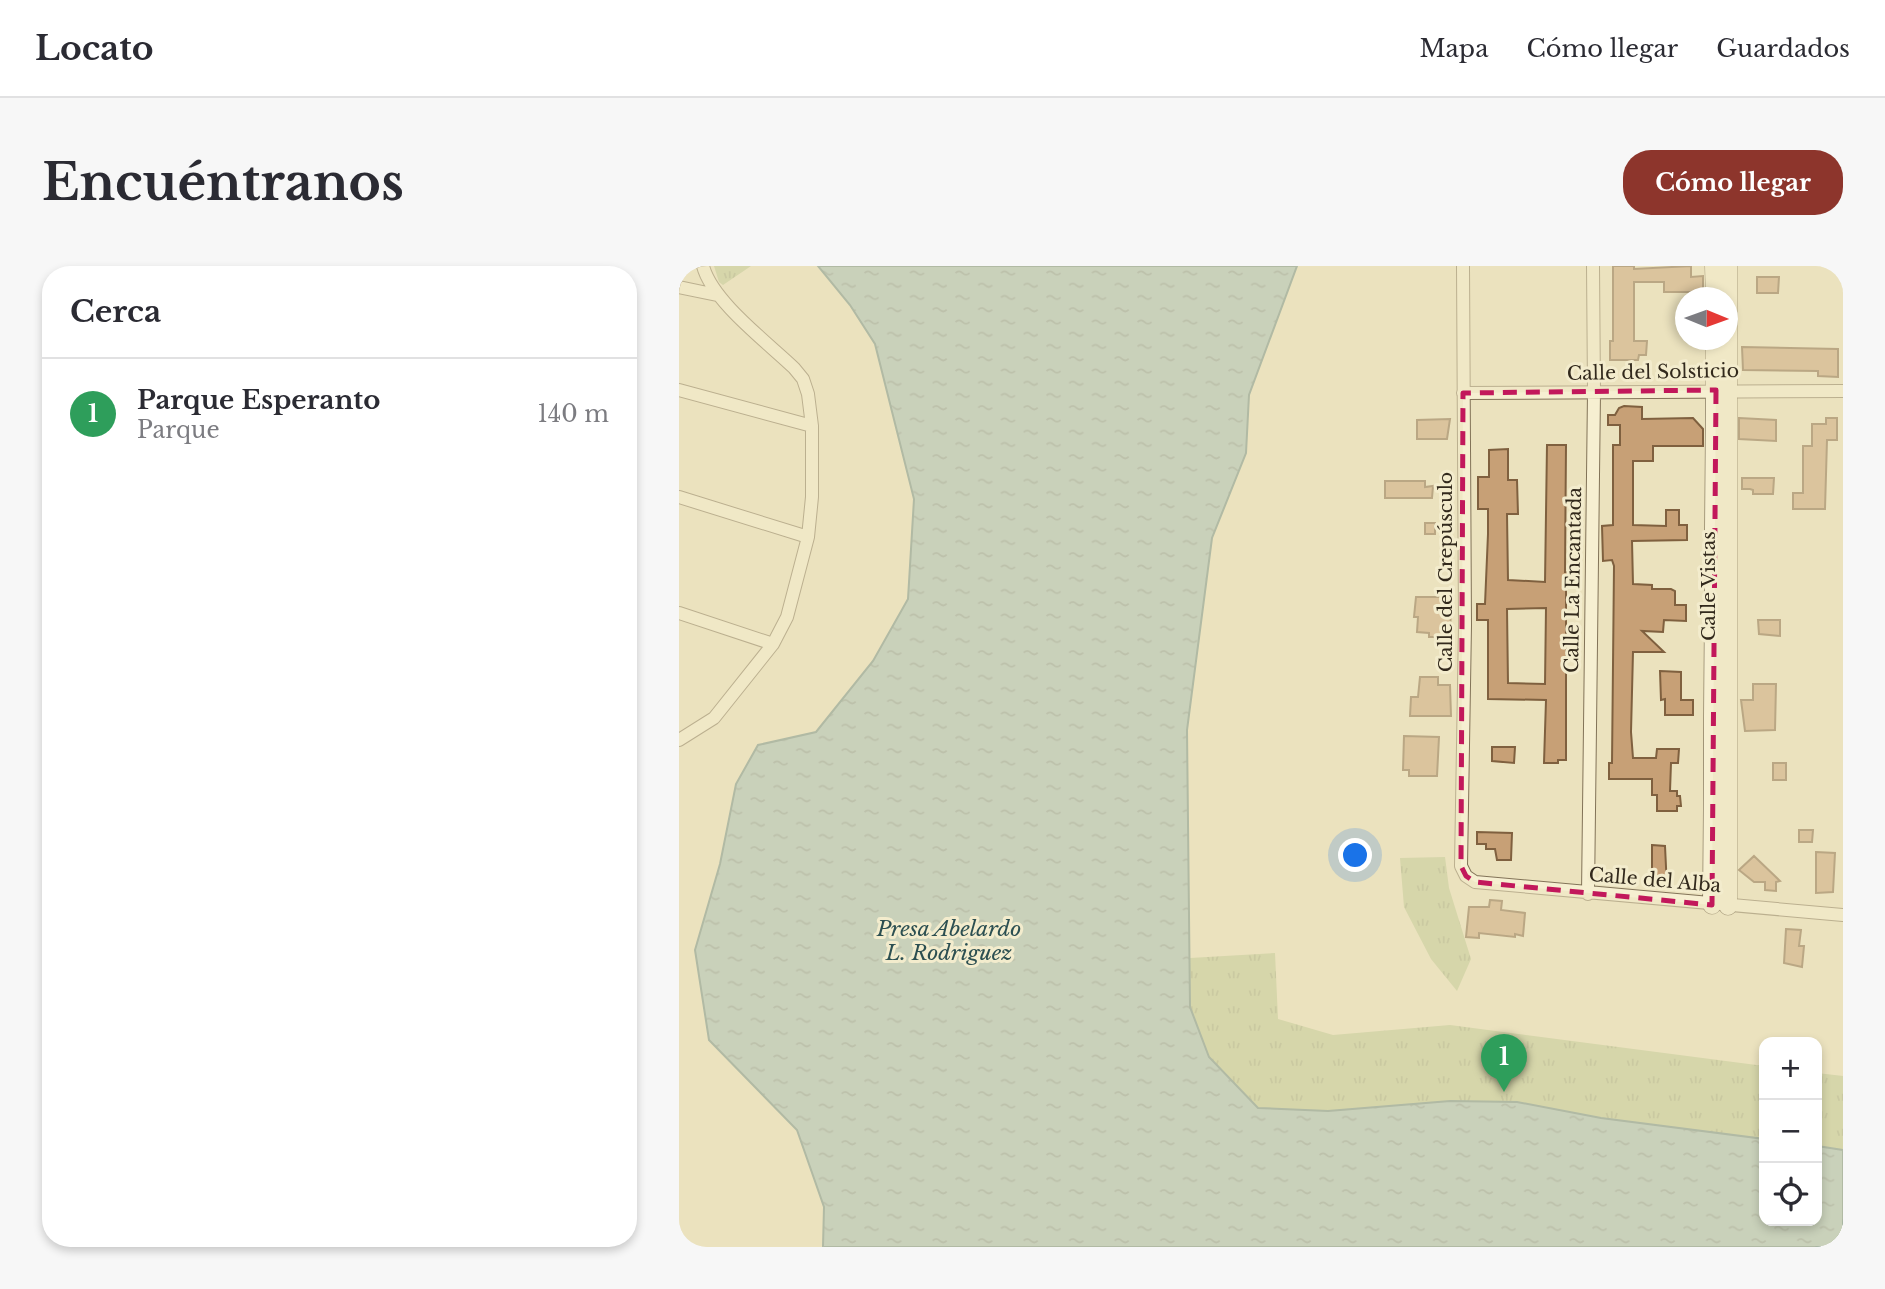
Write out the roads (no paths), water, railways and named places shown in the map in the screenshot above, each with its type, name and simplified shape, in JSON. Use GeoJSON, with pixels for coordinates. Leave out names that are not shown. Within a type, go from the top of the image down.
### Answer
{"type":"FeatureCollection","features":[{"type":"Feature","properties":{"kind":"street"},"geometry":{"type":"LineString","coordinates":[[679,740],[714,719],[773,644],[786,617],[808,537],[812,498],[812,426],[803,379],[717,295],[703,266]]}},
{"type":"Feature","properties":{"kind":"street","name":"Calle del Crepúsculo"},"geometry":{"type":"LineString","coordinates":[[1463,266],[1465,625],[1461,866],[1466,876]]}},
{"type":"Feature","properties":{"kind":"street","name":"Calle La Encantada"},"geometry":{"type":"LineString","coordinates":[[1588,894],[1593,266]]}},
{"type":"Feature","properties":{"kind":"street"},"geometry":{"type":"LineString","coordinates":[[1714,266],[1715,287]]}},
{"type":"Feature","properties":{"kind":"street","name":"Calle Vistas"},"geometry":{"type":"LineString","coordinates":[[1720,906],[1722,390],[1728,266]]}},
{"type":"Feature","properties":{"kind":"street"},"geometry":{"type":"LineString","coordinates":[[679,287],[717,295]]}},
{"type":"Feature","properties":{"kind":"street","name":"Calle Vistas"},"geometry":{"type":"LineString","coordinates":[[1716,350],[1722,390]]}},
{"type":"Feature","properties":{"kind":"street"},"geometry":{"type":"LineString","coordinates":[[679,390],[812,426]]}},
{"type":"Feature","properties":{"kind":"street","name":"Calle del Solsticio"},"geometry":{"type":"LineString","coordinates":[[1463,393],[1843,391]]}},
{"type":"Feature","properties":{"kind":"street"},"geometry":{"type":"LineString","coordinates":[[679,497],[808,537]]}},
{"type":"Feature","properties":{"kind":"street"},"geometry":{"type":"LineString","coordinates":[[679,613],[773,644]]}},
{"type":"Feature","properties":{"kind":"street"},"geometry":{"type":"LineString","coordinates":[[679,726],[695,731]]}},
{"type":"Feature","properties":{"kind":"street","name":"Calle del Alba"},"geometry":{"type":"LineString","coordinates":[[1466,876],[1475,882],[1588,894],[1843,915]]}},
{"type":"Feature","properties":{"kind":"water","name":"Presa Abelardo L. Rodriguez"},"geometry":{"type":"Polygon","coordinates":[[[818,266],[1297,266],[1249,395],[1246,453],[1212,538],[1187,730],[1190,1007],[1209,1057],[1258,1108],[1328,1111],[1450,1101],[1517,1102],[1601,1118],[1759,1138],[1759,1226],[1822,1226],[1822,1147],[1843,1150],[1843,1247],[823,1247],[824,1207],[797,1130],[709,1040],[695,950],[720,864],[736,784],[758,745],[816,732],[873,661],[908,599],[914,499],[875,344],[850,305],[818,266]]]}},
{"type":"Feature","properties":{"kind":"place","name":"Parque Esperanto"},"geometry":{"type":"Point","coordinates":[1504,1092]}}]}
